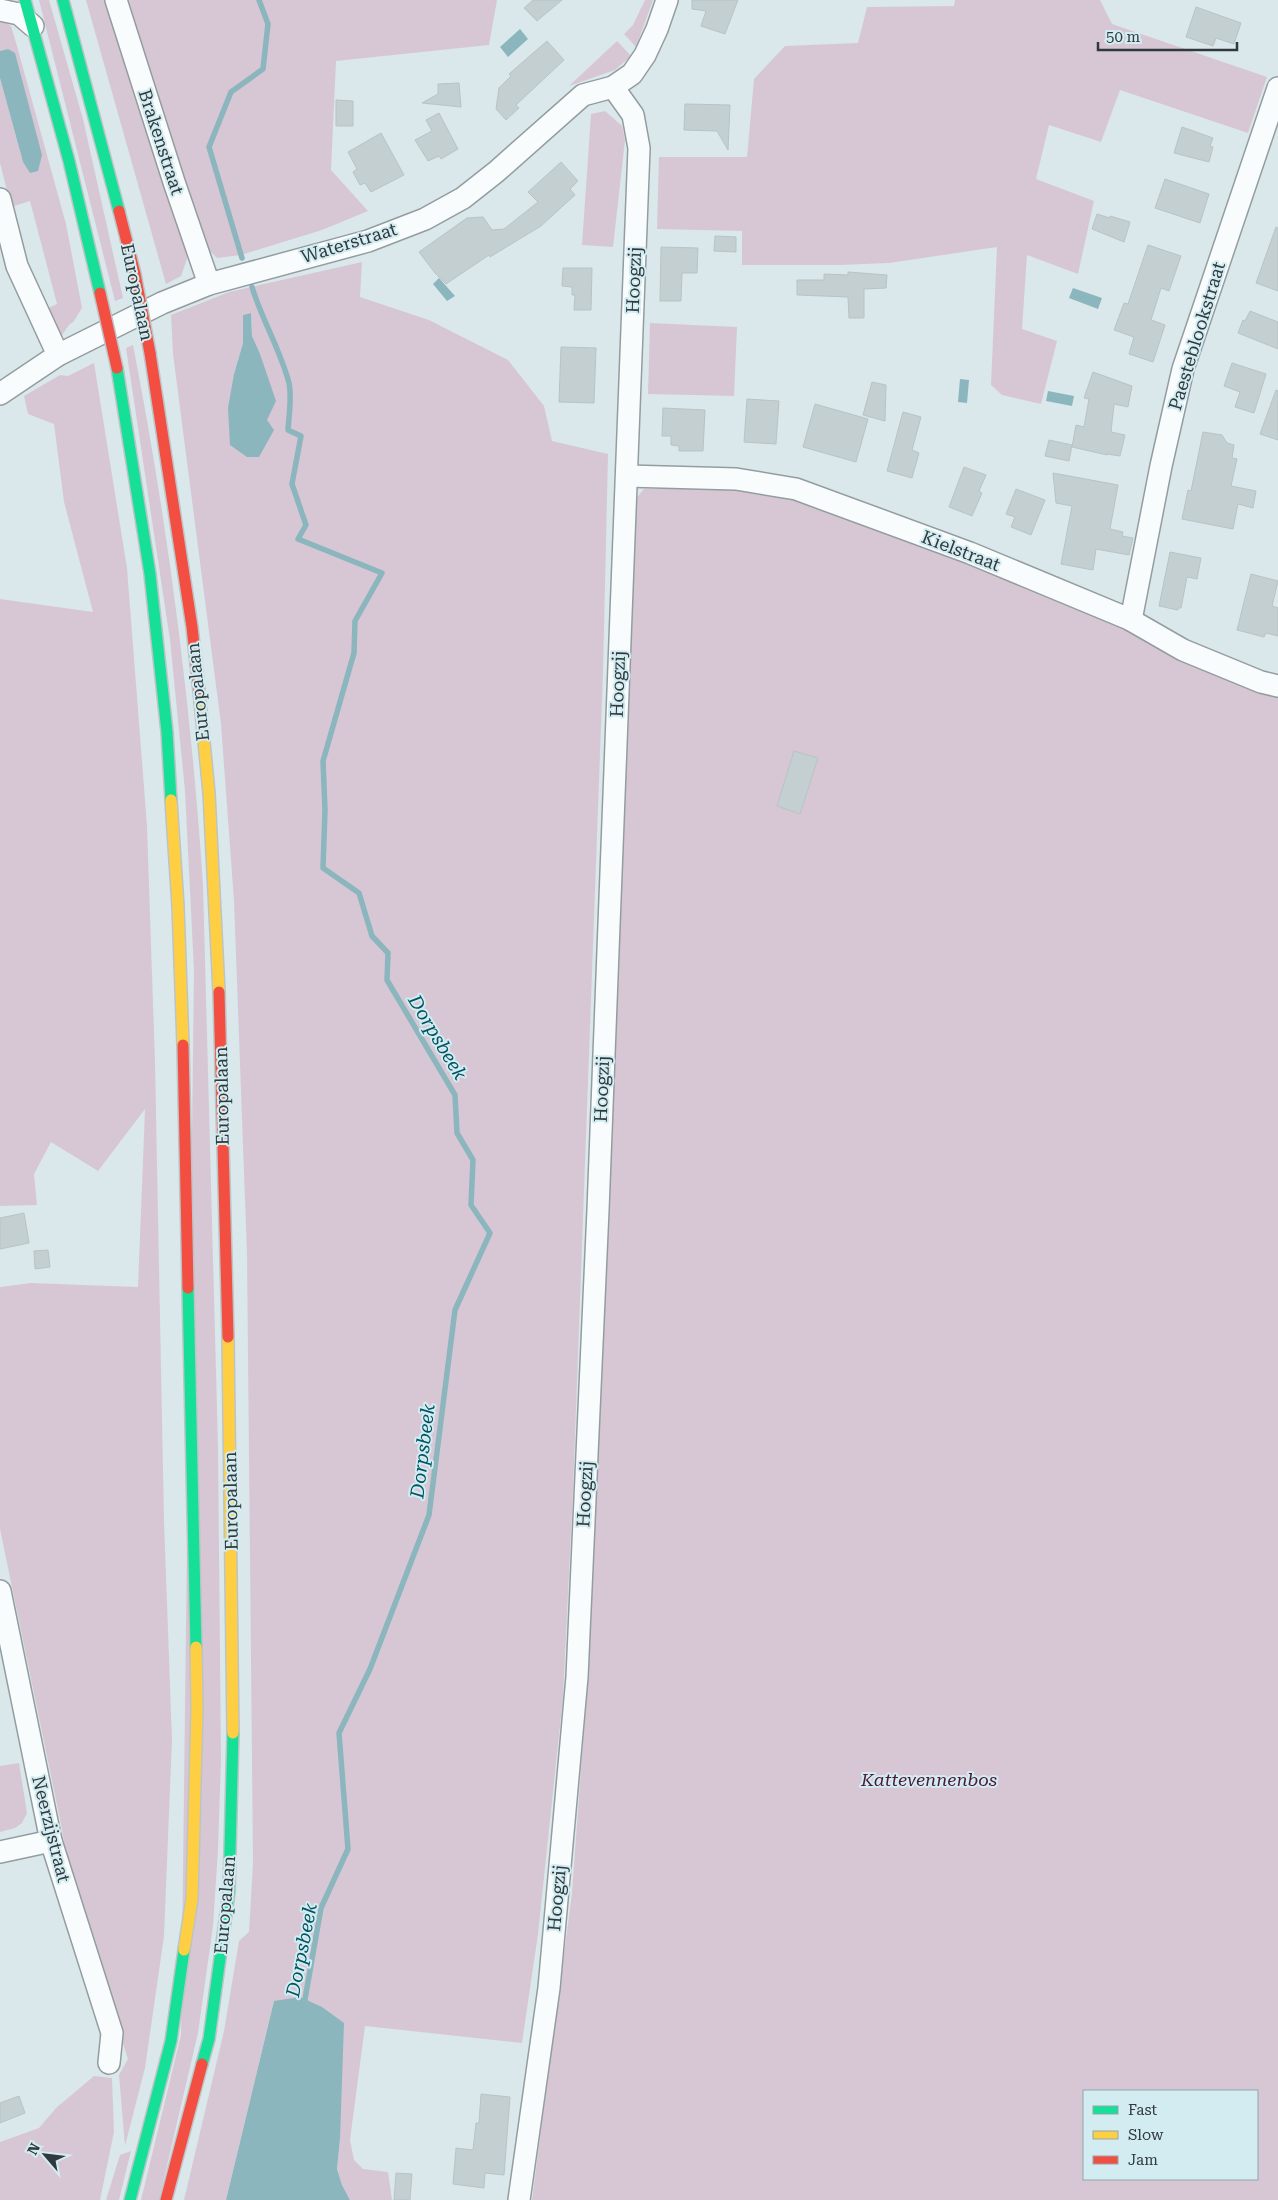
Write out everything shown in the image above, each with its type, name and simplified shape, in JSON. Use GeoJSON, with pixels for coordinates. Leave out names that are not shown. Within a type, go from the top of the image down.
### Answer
{"type":"FeatureCollection","features":[{"type":"Feature","properties":{"kind":"highway","name":"Europalaan"},"geometry":{"type":"LineString","coordinates":[[25,0],[69,161],[117,368],[150,574],[167,732],[178,906],[197,1709],[192,1899],[171,2041],[130,2200]]}},
{"type":"Feature","properties":{"kind":"highway","name":"Europalaan"},"geometry":{"type":"LineString","coordinates":[[63,0],[102,140],[135,274],[150,353],[192,627],[209,793],[218,940],[229,1368],[234,1708],[230,1892],[209,2039],[166,2200]]}},
{"type":"Feature","properties":{"kind":"street","name":"Brakenstraat"},"geometry":{"type":"LineString","coordinates":[[116,0],[168,164],[209,284]]}},
{"type":"Feature","properties":{"kind":"street"},"geometry":{"type":"LineString","coordinates":[[613,87],[632,74],[645,55],[667,0]]}},
{"type":"Feature","properties":{"kind":"street"},"geometry":{"type":"LineString","coordinates":[[0,10],[19,14],[33,26]]}},
{"type":"Feature","properties":{"kind":"street","name":"Waterstraat"},"geometry":{"type":"LineString","coordinates":[[58,355],[162,303],[209,284],[368,241],[425,219],[463,198],[496,172],[583,95],[613,87]]}},
{"type":"Feature","properties":{"kind":"street","name":"Hoogzij"},"geometry":{"type":"LineString","coordinates":[[519,2200],[549,1988],[577,1677],[598,1217],[623,519],[627,476],[639,148],[633,115],[613,87]]}},
{"type":"Feature","properties":{"kind":"street","name":"Paesteblookstraat"},"geometry":{"type":"LineString","coordinates":[[1132,620],[1160,466],[1183,369],[1278,88]]}},
{"type":"Feature","properties":{"kind":"street"},"geometry":{"type":"LineString","coordinates":[[0,199],[17,266],[58,355],[0,394]]}},
{"type":"Feature","properties":{"kind":"street","name":"Kielstraat"},"geometry":{"type":"LineString","coordinates":[[627,476],[736,479],[796,489],[970,553],[1132,620],[1183,650],[1261,682],[1278,686]]}},
{"type":"Feature","properties":{"kind":"street","name":"Neerzijstraat"},"geometry":{"type":"LineString","coordinates":[[0,1591],[51,1841],[112,2033],[109,2063]]}},
{"type":"Feature","properties":{"kind":"street"},"geometry":{"type":"LineString","coordinates":[[0,1852],[51,1841]]}},
{"type":"Feature","properties":{"kind":"green space"},"geometry":{"type":"Polygon","coordinates":[[[39,0],[49,0],[83,119],[123,298],[115,301],[39,0]]]}},
{"type":"Feature","properties":{"kind":"green space"},"geometry":{"type":"Polygon","coordinates":[[[86,0],[107,0],[186,248],[188,256],[181,276],[166,284],[86,0]]]}},
{"type":"Feature","properties":{"kind":"green space"},"geometry":{"type":"Polygon","coordinates":[[[124,0],[497,0],[489,45],[336,61],[331,170],[368,211],[322,230],[241,255],[217,258],[206,247],[124,0]]]}},
{"type":"Feature","properties":{"kind":"green space"},"geometry":{"type":"Polygon","coordinates":[[[645,0],[653,0],[636,47],[624,34],[633,25],[645,0]]]}},
{"type":"Feature","properties":{"kind":"green space"},"geometry":{"type":"Polygon","coordinates":[[[955,0],[1100,0],[1112,24],[1267,77],[1248,133],[1120,90],[1101,142],[1049,125],[1036,179],[1094,201],[1078,274],[1027,255],[1022,329],[1057,341],[1041,404],[1002,395],[991,385],[997,247],[889,263],[742,265],[742,231],[657,229],[659,157],[747,157],[754,79],[785,46],[858,43],[867,7],[954,6],[955,0]]]}},
{"type":"Feature","properties":{"kind":"green space"},"geometry":{"type":"Polygon","coordinates":[[[0,20],[11,26],[66,224],[82,308],[62,335],[58,333],[44,310],[57,304],[30,201],[11,207],[0,163],[0,78],[23,162],[8,49],[0,51],[0,20]]]}},
{"type":"Feature","properties":{"kind":"green space"},"geometry":{"type":"Polygon","coordinates":[[[617,41],[631,56],[615,70],[569,86],[617,41]]]}},
{"type":"Feature","properties":{"kind":"green space"},"geometry":{"type":"Polygon","coordinates":[[[605,111],[622,126],[625,140],[613,247],[582,245],[591,114],[605,111]]]}},
{"type":"Feature","properties":{"kind":"green space"},"geometry":{"type":"Polygon","coordinates":[[[362,262],[360,297],[429,320],[508,360],[544,406],[552,441],[608,454],[603,673],[573,1491],[563,1697],[538,1934],[522,2043],[365,2026],[350,2140],[354,2160],[363,2169],[388,2172],[392,2200],[350,2200],[342,2185],[337,2169],[340,2139],[274,2001],[226,2200],[184,2200],[224,2031],[239,1941],[249,1932],[253,1863],[247,1254],[234,901],[221,724],[173,354],[171,315],[229,292],[362,262]],[[251,313],[243,315],[243,343],[234,374],[267,420],[267,377],[252,336],[251,313]]]}},
{"type":"Feature","properties":{"kind":"green space"},"geometry":{"type":"Polygon","coordinates":[[[650,323],[737,327],[734,396],[648,394],[650,323]]]}},
{"type":"Feature","properties":{"kind":"green space"},"geometry":{"type":"Polygon","coordinates":[[[133,345],[157,479],[177,614],[198,817],[203,885],[218,1446],[221,1760],[213,1926],[198,2033],[159,2200],[141,2200],[181,2035],[194,971],[185,791],[170,640],[126,348],[133,345]]]}},
{"type":"Feature","properties":{"kind":"green space"},"geometry":{"type":"Polygon","coordinates":[[[94,363],[127,568],[147,826],[155,1062],[164,1520],[172,1740],[164,1936],[145,2068],[125,2146],[119,2075],[128,2059],[68,1872],[62,1829],[0,1529],[0,1287],[31,1283],[138,1287],[145,1109],[98,1171],[51,1142],[34,1174],[37,1205],[0,1206],[0,599],[93,612],[64,502],[54,424],[28,414],[24,396],[60,375],[68,376],[94,363]]]}},
{"type":"Feature","properties":{"kind":"green space","name":"Kattevennenbos"},"geometry":{"type":"Polygon","coordinates":[[[644,489],[742,489],[795,497],[1120,624],[1233,682],[1278,693],[1278,2200],[532,2200],[572,1893],[587,1686],[600,1399],[634,501],[644,489]]]}},
{"type":"Feature","properties":{"kind":"green space"},"geometry":{"type":"Polygon","coordinates":[[[19,1763],[27,1813],[22,1823],[15,1828],[0,1832],[0,1766],[19,1763]]]}},
{"type":"Feature","properties":{"kind":"green space"},"geometry":{"type":"Polygon","coordinates":[[[94,2076],[112,2078],[114,2132],[100,2200],[0,2200],[0,2142],[39,2128],[56,2108],[94,2076]]]}},
{"type":"Feature","properties":{"kind":"green space"},"geometry":{"type":"Polygon","coordinates":[[[131,2151],[119,2200],[106,2200],[120,2155],[131,2151]]]}},
{"type":"Feature","properties":{"kind":"water"},"geometry":{"type":"Polygon","coordinates":[[[520,29],[528,39],[508,57],[500,47],[520,29]]]}},
{"type":"Feature","properties":{"kind":"water"},"geometry":{"type":"Polygon","coordinates":[[[8,49],[15,53],[42,155],[38,171],[30,173],[23,162],[0,78],[0,51],[8,49]]]}},
{"type":"Feature","properties":{"kind":"water"},"geometry":{"type":"Polygon","coordinates":[[[439,278],[455,296],[447,301],[433,284],[439,278]]]}},
{"type":"Feature","properties":{"kind":"water"},"geometry":{"type":"Polygon","coordinates":[[[1073,288],[1102,298],[1098,309],[1069,298],[1073,288]]]}},
{"type":"Feature","properties":{"kind":"water"},"geometry":{"type":"Polygon","coordinates":[[[251,313],[252,336],[276,401],[267,420],[274,430],[259,457],[247,457],[230,445],[228,408],[234,374],[243,343],[243,315],[251,313]]]}},
{"type":"Feature","properties":{"kind":"water"},"geometry":{"type":"Polygon","coordinates":[[[960,379],[969,380],[967,403],[958,402],[960,379]]]}},
{"type":"Feature","properties":{"kind":"water"},"geometry":{"type":"Polygon","coordinates":[[[1048,391],[1074,396],[1072,406],[1046,401],[1048,391]]]}},
{"type":"Feature","properties":{"kind":"water"},"geometry":{"type":"Polygon","coordinates":[[[300,1997],[322,2007],[344,2023],[340,2139],[337,2169],[342,2185],[350,2200],[226,2200],[274,2001],[300,1997]]]}},
{"type":"Feature","properties":{"kind":"building"},"geometry":{"type":"Polygon","coordinates":[[[533,0],[562,0],[537,21],[524,8],[533,0]]]}},
{"type":"Feature","properties":{"kind":"building"},"geometry":{"type":"Polygon","coordinates":[[[692,0],[738,0],[725,34],[701,26],[706,11],[692,9],[692,0]]]}},
{"type":"Feature","properties":{"kind":"building"},"geometry":{"type":"Polygon","coordinates":[[[1196,7],[1241,23],[1234,44],[1216,38],[1213,46],[1186,37],[1196,7]]]}},
{"type":"Feature","properties":{"kind":"building"},"geometry":{"type":"Polygon","coordinates":[[[547,41],[564,60],[516,105],[519,108],[506,120],[496,109],[499,88],[511,76],[509,74],[547,41]]]}},
{"type":"Feature","properties":{"kind":"building"},"geometry":{"type":"Polygon","coordinates":[[[459,83],[461,107],[422,103],[438,94],[438,84],[459,83]]]}},
{"type":"Feature","properties":{"kind":"building"},"geometry":{"type":"Polygon","coordinates":[[[336,100],[353,101],[353,126],[336,126],[336,100]]]}},
{"type":"Feature","properties":{"kind":"building"},"geometry":{"type":"Polygon","coordinates":[[[685,104],[730,105],[728,150],[717,131],[684,130],[685,104]]]}},
{"type":"Feature","properties":{"kind":"building"},"geometry":{"type":"Polygon","coordinates":[[[439,113],[458,149],[441,159],[439,156],[428,161],[415,140],[432,131],[426,120],[439,113]]]}},
{"type":"Feature","properties":{"kind":"building"},"geometry":{"type":"Polygon","coordinates":[[[1182,127],[1213,138],[1210,146],[1213,147],[1209,162],[1174,153],[1182,127]]]}},
{"type":"Feature","properties":{"kind":"building"},"geometry":{"type":"Polygon","coordinates":[[[381,133],[404,175],[371,192],[365,183],[360,185],[353,172],[357,169],[348,152],[381,133]]]}},
{"type":"Feature","properties":{"kind":"building"},"geometry":{"type":"Polygon","coordinates":[[[561,162],[578,181],[570,189],[575,195],[541,226],[490,257],[489,255],[446,284],[419,252],[467,218],[483,217],[492,230],[504,229],[538,202],[528,192],[561,162]]]}},
{"type":"Feature","properties":{"kind":"building"},"geometry":{"type":"Polygon","coordinates":[[[1165,179],[1209,194],[1200,223],[1155,208],[1165,179]]]}},
{"type":"Feature","properties":{"kind":"building"},"geometry":{"type":"Polygon","coordinates":[[[1097,214],[1130,222],[1124,242],[1092,229],[1097,214]]]}},
{"type":"Feature","properties":{"kind":"building"},"geometry":{"type":"Polygon","coordinates":[[[1276,227],[1278,228],[1278,291],[1256,283],[1276,227]]]}},
{"type":"Feature","properties":{"kind":"building"},"geometry":{"type":"Polygon","coordinates":[[[715,236],[736,237],[736,252],[714,251],[715,236]]]}},
{"type":"Feature","properties":{"kind":"building"},"geometry":{"type":"Polygon","coordinates":[[[1148,245],[1181,256],[1169,291],[1161,288],[1151,320],[1165,325],[1153,362],[1129,354],[1134,337],[1114,330],[1124,303],[1128,304],[1148,245]]]}},
{"type":"Feature","properties":{"kind":"building"},"geometry":{"type":"Polygon","coordinates":[[[661,247],[698,248],[697,273],[682,273],[681,301],[660,301],[661,247]]]}},
{"type":"Feature","properties":{"kind":"building"},"geometry":{"type":"Polygon","coordinates":[[[563,268],[592,268],[591,310],[574,310],[575,295],[572,295],[572,287],[562,286],[563,268]]]}},
{"type":"Feature","properties":{"kind":"building"},"geometry":{"type":"Polygon","coordinates":[[[848,272],[887,275],[886,288],[864,289],[864,318],[849,318],[848,297],[797,295],[797,280],[824,280],[824,274],[848,275],[848,272]]]}},
{"type":"Feature","properties":{"kind":"building"},"geometry":{"type":"Polygon","coordinates":[[[1250,311],[1278,322],[1278,349],[1238,333],[1243,320],[1245,321],[1250,311]]]}},
{"type":"Feature","properties":{"kind":"building"},"geometry":{"type":"Polygon","coordinates":[[[561,347],[596,348],[594,403],[559,402],[561,347]]]}},
{"type":"Feature","properties":{"kind":"building"},"geometry":{"type":"Polygon","coordinates":[[[1232,363],[1266,374],[1254,413],[1235,407],[1240,392],[1224,386],[1232,363]]]}},
{"type":"Feature","properties":{"kind":"building"},"geometry":{"type":"Polygon","coordinates":[[[1093,372],[1132,386],[1128,407],[1114,404],[1111,432],[1125,435],[1120,456],[1072,447],[1076,425],[1084,427],[1089,399],[1084,398],[1093,372]]]}},
{"type":"Feature","properties":{"kind":"building"},"geometry":{"type":"Polygon","coordinates":[[[872,382],[886,385],[885,421],[863,415],[872,382]]]}},
{"type":"Feature","properties":{"kind":"building"},"geometry":{"type":"Polygon","coordinates":[[[1276,390],[1278,391],[1278,440],[1260,434],[1276,390]]]}},
{"type":"Feature","properties":{"kind":"building"},"geometry":{"type":"Polygon","coordinates":[[[747,399],[779,401],[776,444],[744,442],[747,399]]]}},
{"type":"Feature","properties":{"kind":"building"},"geometry":{"type":"Polygon","coordinates":[[[815,404],[868,419],[856,462],[803,447],[815,404]]]}},
{"type":"Feature","properties":{"kind":"building"},"geometry":{"type":"Polygon","coordinates":[[[663,408],[705,410],[703,451],[679,451],[679,446],[671,445],[671,436],[662,436],[663,408]]]}},
{"type":"Feature","properties":{"kind":"building"},"geometry":{"type":"Polygon","coordinates":[[[903,412],[921,417],[912,450],[919,453],[912,478],[887,471],[903,412]]]}},
{"type":"Feature","properties":{"kind":"building"},"geometry":{"type":"Polygon","coordinates":[[[1203,432],[1222,435],[1227,443],[1234,445],[1232,458],[1237,459],[1231,486],[1256,491],[1253,508],[1238,504],[1233,529],[1182,519],[1188,490],[1191,491],[1203,432]]]}},
{"type":"Feature","properties":{"kind":"building"},"geometry":{"type":"Polygon","coordinates":[[[1049,440],[1072,445],[1069,461],[1045,456],[1049,440]]]}},
{"type":"Feature","properties":{"kind":"building"},"geometry":{"type":"Polygon","coordinates":[[[964,467],[986,475],[979,491],[982,493],[972,516],[949,507],[964,467]]]}},
{"type":"Feature","properties":{"kind":"building"},"geometry":{"type":"Polygon","coordinates":[[[1053,473],[1118,485],[1110,529],[1123,532],[1122,536],[1133,538],[1129,555],[1096,549],[1093,570],[1061,564],[1072,506],[1056,503],[1053,473]]]}},
{"type":"Feature","properties":{"kind":"building"},"geometry":{"type":"Polygon","coordinates":[[[1016,489],[1045,500],[1031,535],[1011,527],[1015,517],[1006,514],[1016,489]]]}},
{"type":"Feature","properties":{"kind":"building"},"geometry":{"type":"Polygon","coordinates":[[[1170,552],[1201,558],[1197,579],[1187,577],[1181,608],[1178,608],[1178,610],[1159,606],[1170,552]]]}},
{"type":"Feature","properties":{"kind":"building"},"geometry":{"type":"Polygon","coordinates":[[[1251,574],[1278,581],[1272,606],[1278,608],[1278,636],[1266,633],[1264,637],[1237,630],[1251,574]]]}},
{"type":"Feature","properties":{"kind":"building"},"geometry":{"type":"Polygon","coordinates":[[[794,751],[818,758],[800,814],[777,806],[794,751]]]}},
{"type":"Feature","properties":{"kind":"building"},"geometry":{"type":"Polygon","coordinates":[[[24,1213],[29,1243],[0,1249],[0,1218],[24,1213]]]}},
{"type":"Feature","properties":{"kind":"building"},"geometry":{"type":"Polygon","coordinates":[[[48,1250],[50,1267],[35,1269],[34,1251],[48,1250]]]}},
{"type":"Feature","properties":{"kind":"building"},"geometry":{"type":"Polygon","coordinates":[[[481,2094],[510,2097],[504,2175],[485,2173],[484,2188],[453,2184],[456,2148],[473,2150],[476,2123],[479,2123],[481,2094]]]}},
{"type":"Feature","properties":{"kind":"building"},"geometry":{"type":"Polygon","coordinates":[[[19,2096],[25,2113],[0,2123],[0,2103],[19,2096]]]}},
{"type":"Feature","properties":{"kind":"building"},"geometry":{"type":"Polygon","coordinates":[[[396,2173],[412,2174],[410,2200],[394,2200],[396,2173]]]}},
{"type":"Feature","properties":{"kind":"waterway","name":"Dorpsbeek"},"geometry":{"type":"LineString","coordinates":[[242,258],[209,147],[231,92],[263,69],[268,24],[259,0]]}},
{"type":"Feature","properties":{"kind":"waterway","name":"Dorpsbeek"},"geometry":{"type":"LineString","coordinates":[[252,287],[281,358],[289,383],[288,430],[301,436],[292,484],[306,525],[298,539],[382,573],[355,621],[354,653],[323,761],[325,810],[323,868],[359,893],[372,936],[388,953],[387,980],[455,1095],[457,1133],[473,1160],[471,1205],[490,1233],[455,1310],[429,1515],[370,1669],[339,1733],[348,1849],[321,1908],[304,2005]]}},
{"type":"Feature","properties":{"kind":"traffic: fast"},"geometry":{"type":"LineString","coordinates":[[25,0],[69,161],[100,293]]}},
{"type":"Feature","properties":{"kind":"traffic: fast"},"geometry":{"type":"LineString","coordinates":[[63,0],[119,211]]}},
{"type":"Feature","properties":{"kind":"traffic: fast"},"geometry":{"type":"LineString","coordinates":[[117,368],[150,574],[167,732],[171,800]]}},
{"type":"Feature","properties":{"kind":"traffic: fast"},"geometry":{"type":"LineString","coordinates":[[188,1288],[196,1647]]}},
{"type":"Feature","properties":{"kind":"traffic: fast"},"geometry":{"type":"LineString","coordinates":[[202,2064],[209,2039],[229,1892],[233,1733]]}},
{"type":"Feature","properties":{"kind":"traffic: fast"},"geometry":{"type":"LineString","coordinates":[[130,2200],[171,2041],[184,1950]]}},
{"type":"Feature","properties":{"kind":"traffic: slow"},"geometry":{"type":"LineString","coordinates":[[199,691],[209,793],[219,992]]}},
{"type":"Feature","properties":{"kind":"traffic: slow"},"geometry":{"type":"LineString","coordinates":[[171,800],[178,906],[183,1045]]}},
{"type":"Feature","properties":{"kind":"traffic: slow"},"geometry":{"type":"LineString","coordinates":[[228,1337],[233,1733]]}},
{"type":"Feature","properties":{"kind":"traffic: slow"},"geometry":{"type":"LineString","coordinates":[[184,1950],[192,1899],[197,1709],[196,1647]]}},
{"type":"Feature","properties":{"kind":"traffic: jam"},"geometry":{"type":"LineString","coordinates":[[119,211],[135,274]]}},
{"type":"Feature","properties":{"kind":"traffic: jam"},"geometry":{"type":"LineString","coordinates":[[135,274],[150,353]]}},
{"type":"Feature","properties":{"kind":"traffic: jam"},"geometry":{"type":"LineString","coordinates":[[100,293],[117,368]]}},
{"type":"Feature","properties":{"kind":"traffic: jam"},"geometry":{"type":"LineString","coordinates":[[150,353],[192,627],[199,691]]}},
{"type":"Feature","properties":{"kind":"traffic: jam"},"geometry":{"type":"LineString","coordinates":[[219,992],[228,1337]]}},
{"type":"Feature","properties":{"kind":"traffic: jam"},"geometry":{"type":"LineString","coordinates":[[183,1045],[188,1288]]}},
{"type":"Feature","properties":{"kind":"traffic: jam"},"geometry":{"type":"LineString","coordinates":[[166,2200],[202,2064]]}}]}
